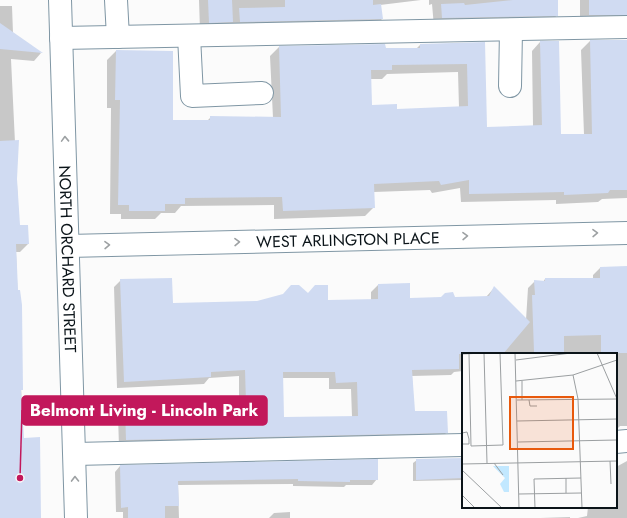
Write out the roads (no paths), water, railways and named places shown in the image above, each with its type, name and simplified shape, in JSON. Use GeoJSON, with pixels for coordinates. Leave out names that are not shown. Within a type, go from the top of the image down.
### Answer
{"type":"FeatureCollection","features":[{"type":"Feature","properties":{"kind":"street","name":"NORTH ORCHARD STREET"},"geometry":{"type":"LineString","coordinates":[[60,0],[76,518]]}},
{"type":"Feature","properties":{"kind":"street"},"geometry":{"type":"LineString","coordinates":[[116,0],[118,37]]}},
{"type":"Feature","properties":{"kind":"street"},"geometry":{"type":"LineString","coordinates":[[62,38],[627,27]]}},
{"type":"Feature","properties":{"kind":"street"},"geometry":{"type":"LineString","coordinates":[[510,86],[511,30]]}},
{"type":"Feature","properties":{"kind":"street"},"geometry":{"type":"LineString","coordinates":[[189,36],[192,96],[262,92]]}},
{"type":"Feature","properties":{"kind":"street","name":"WEST ARLINGTON PLACE"},"geometry":{"type":"LineString","coordinates":[[68,246],[627,233]]}},
{"type":"Feature","properties":{"kind":"street"},"geometry":{"type":"LineString","coordinates":[[75,454],[462,445]]}},
{"type":"Feature","properties":{"kind":"place","name":"Belmont Living - Lincoln Park"},"geometry":{"type":"Point","coordinates":[20,478]}}]}
